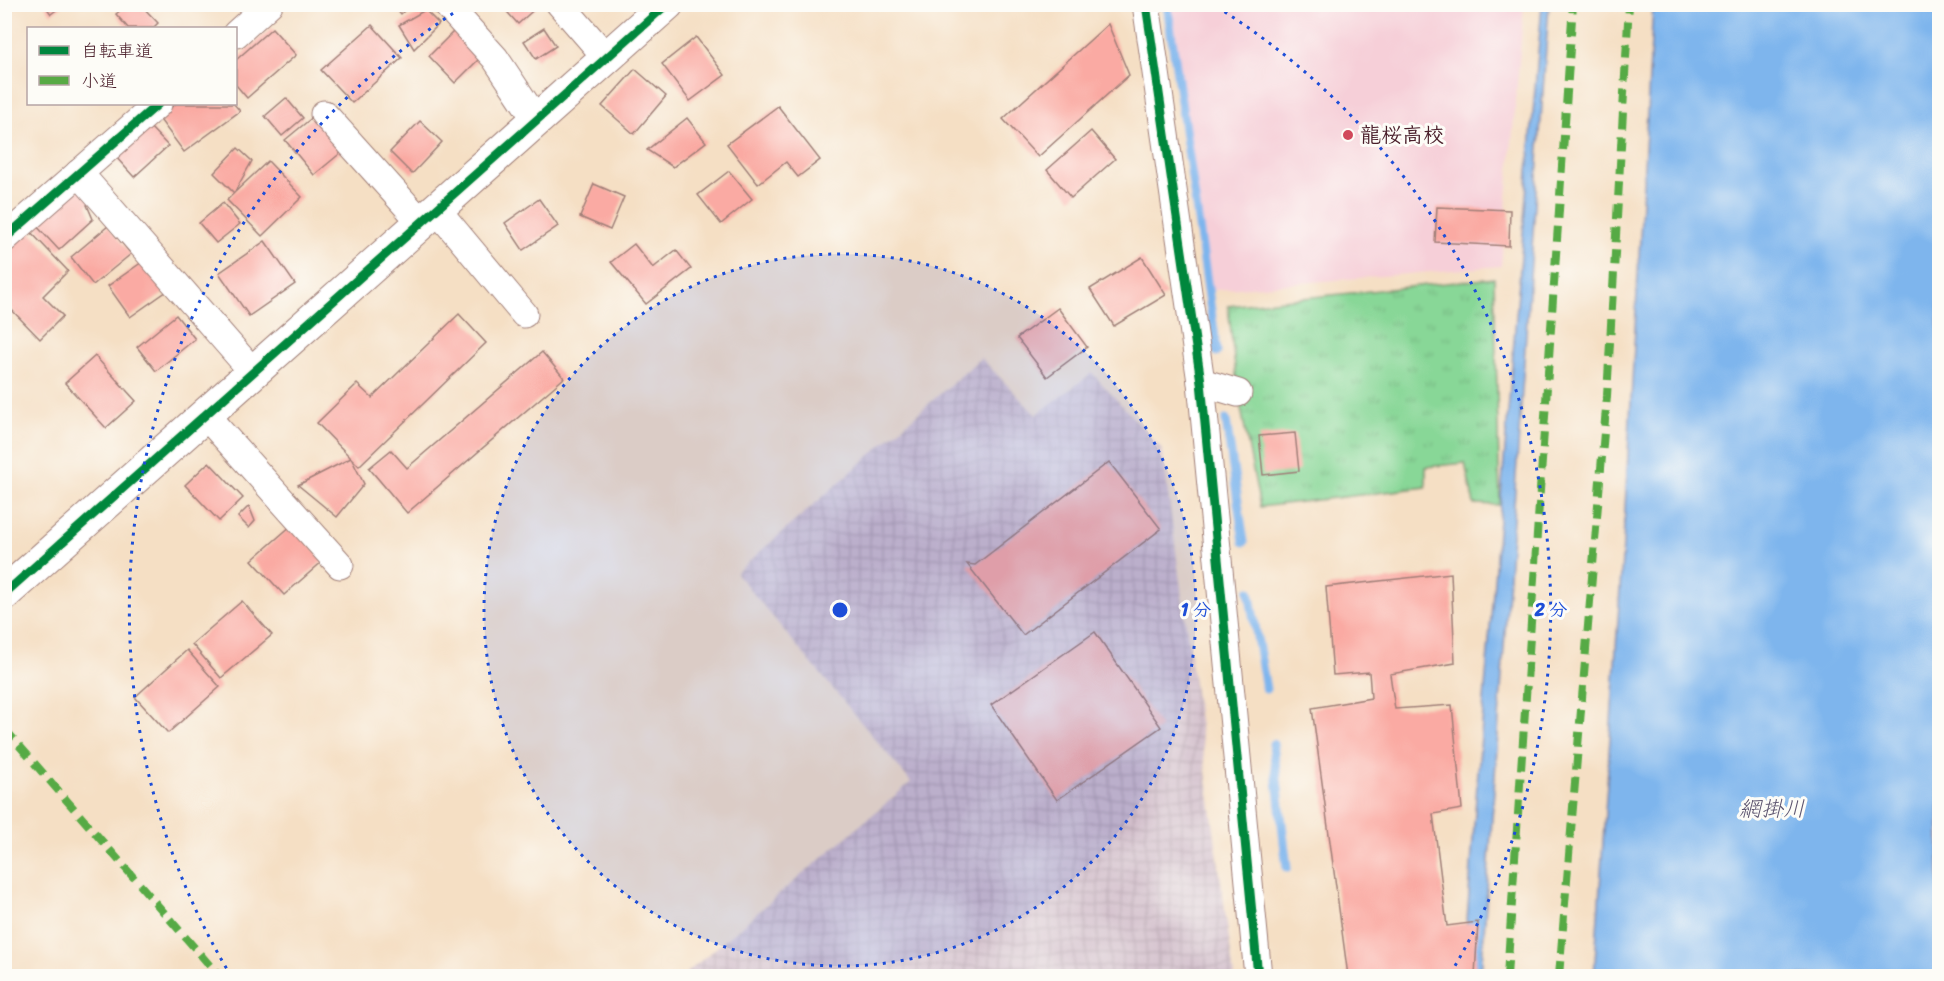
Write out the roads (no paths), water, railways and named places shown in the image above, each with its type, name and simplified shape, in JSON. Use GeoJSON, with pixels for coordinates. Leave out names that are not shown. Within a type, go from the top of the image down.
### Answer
{"type":"FeatureCollection","features":[{"type":"Feature","properties":{"kind":"street"},"geometry":{"type":"LineString","coordinates":[[237,33],[269,4]]}},
{"type":"Feature","properties":{"kind":"street"},"geometry":{"type":"LineString","coordinates":[[446,4],[495,58],[537,121]]}},
{"type":"Feature","properties":{"kind":"street"},"geometry":{"type":"LineString","coordinates":[[560,4],[607,58]]}},
{"type":"Feature","properties":{"kind":"street"},"geometry":{"type":"LineString","coordinates":[[4,594],[667,4]]}},
{"type":"Feature","properties":{"kind":"street"},"geometry":{"type":"LineString","coordinates":[[1146,4],[1201,382],[1258,976]]}},
{"type":"Feature","properties":{"kind":"street"},"geometry":{"type":"LineString","coordinates":[[4,239],[157,105]]}},
{"type":"Feature","properties":{"kind":"street"},"geometry":{"type":"LineString","coordinates":[[324,114],[430,217],[524,314]]}},
{"type":"Feature","properties":{"kind":"street"},"geometry":{"type":"LineString","coordinates":[[79,173],[254,373]]}},
{"type":"Feature","properties":{"kind":"street"},"geometry":{"type":"LineString","coordinates":[[1201,382],[1238,393]]}},
{"type":"Feature","properties":{"kind":"street"},"geometry":{"type":"LineString","coordinates":[[206,416],[340,565]]}},
{"type":"Feature","properties":{"kind":"water"},"geometry":{"type":"Polygon","coordinates":[[[1542,5],[1549,5],[1481,976],[1463,976],[1477,784],[1542,5]]]}},
{"type":"Feature","properties":{"kind":"water","name":"網掛川"},"geometry":{"type":"Polygon","coordinates":[[[1653,5],[1939,5],[1939,976],[1594,976],[1623,544],[1653,5]]]}},
{"type":"Feature","properties":{"kind":"waterway"},"geometry":{"type":"LineString","coordinates":[[1167,4],[1217,352]]}},
{"type":"Feature","properties":{"kind":"waterway"},"geometry":{"type":"LineString","coordinates":[[1226,420],[1244,542]]}},
{"type":"Feature","properties":{"kind":"waterway"},"geometry":{"type":"LineString","coordinates":[[1249,591],[1266,689]]}},
{"type":"Feature","properties":{"kind":"waterway"},"geometry":{"type":"LineString","coordinates":[[1273,744],[1287,868]]}},
{"type":"Feature","properties":{"kind":"place","name":"龍桜高校"},"geometry":{"type":"Point","coordinates":[1348,135]}}]}
